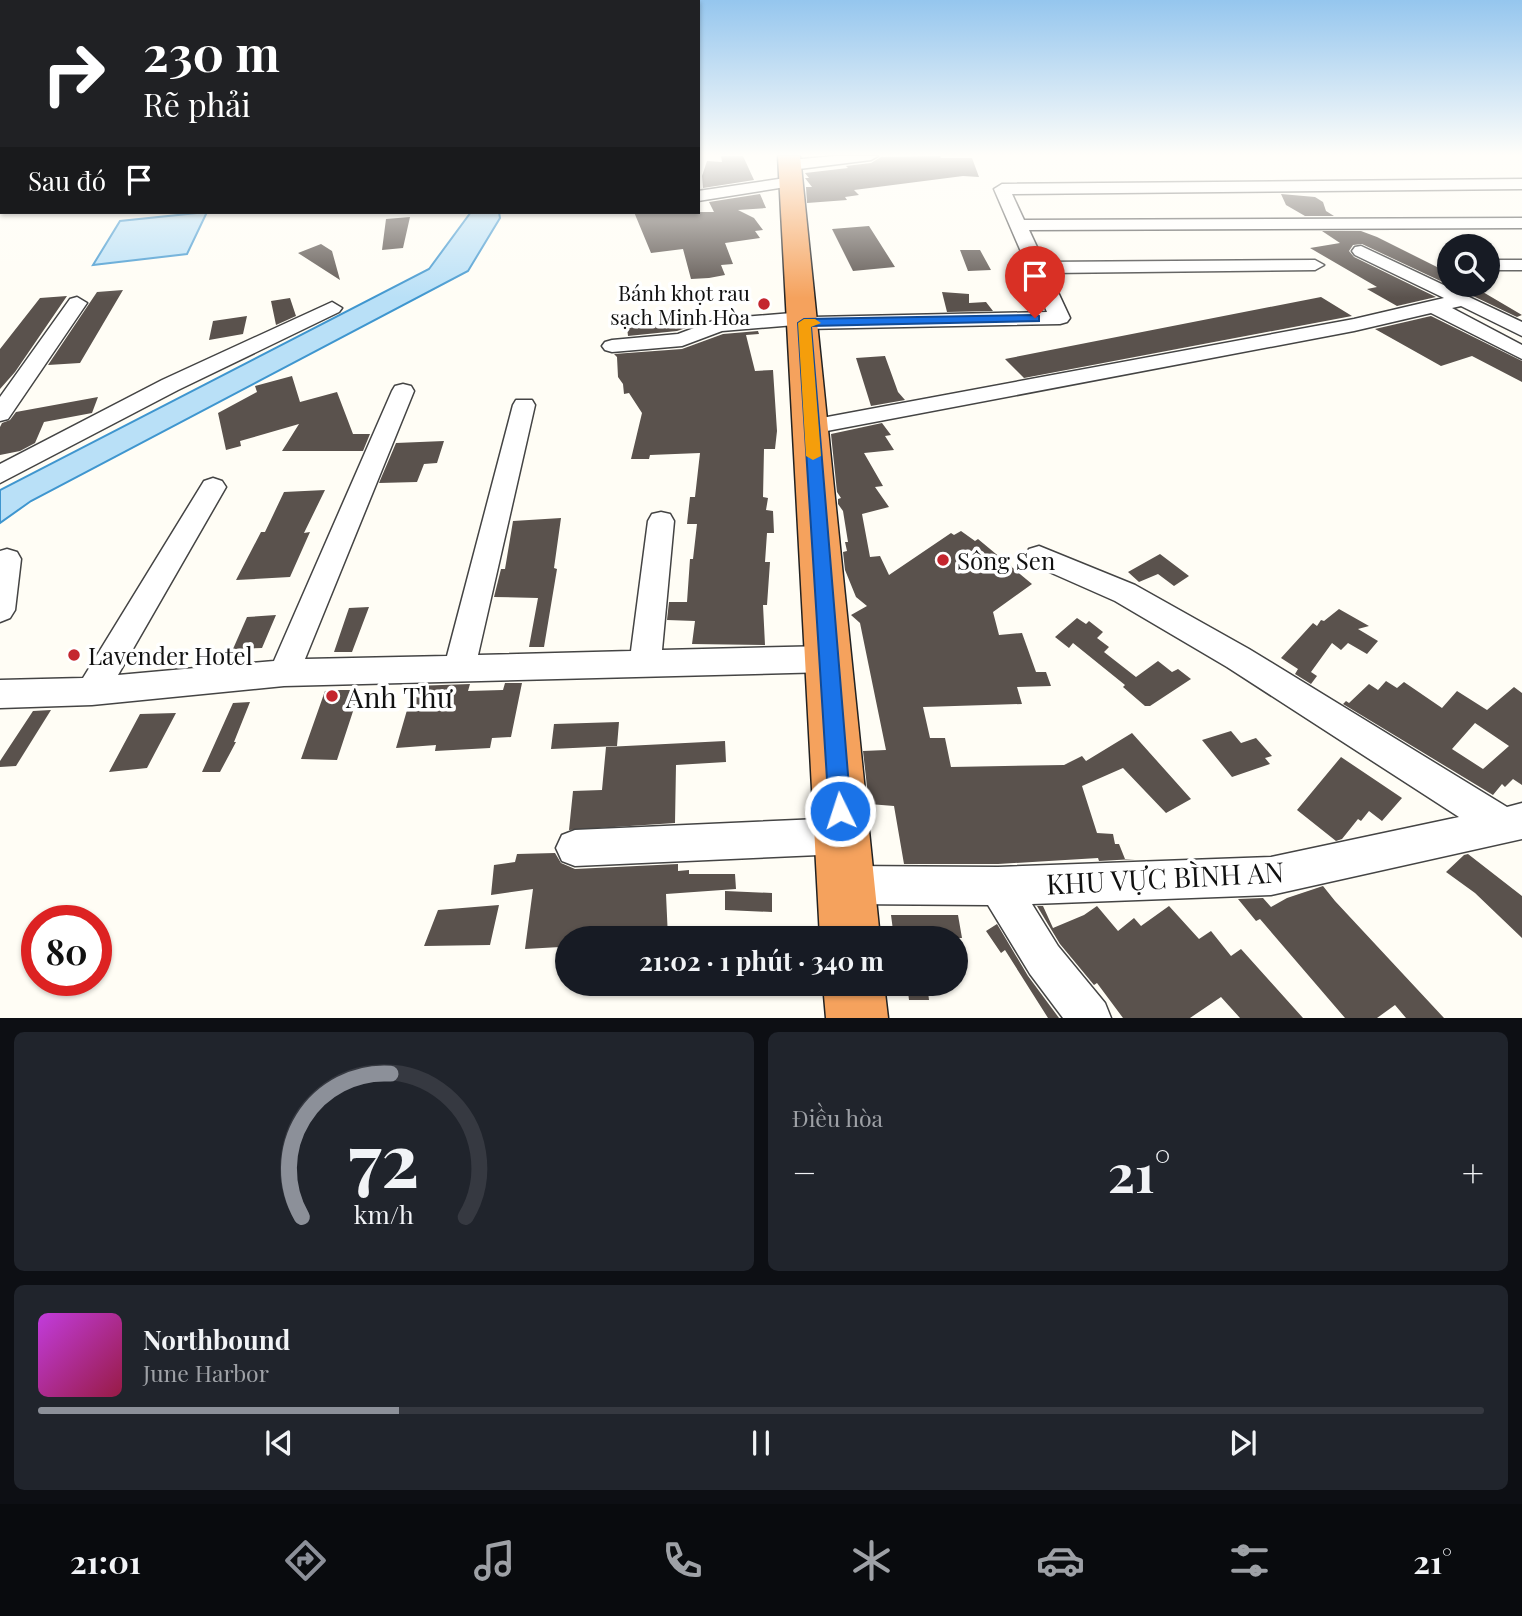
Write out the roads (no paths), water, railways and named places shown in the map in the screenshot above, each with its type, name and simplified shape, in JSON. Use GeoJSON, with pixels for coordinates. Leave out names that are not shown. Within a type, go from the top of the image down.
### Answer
{"type":"FeatureCollection","features":[{"type":"Feature","properties":{"kind":"highway"},"geometry":{"type":"LineString","coordinates":[[794,204],[849,926]]}},
{"type":"Feature","properties":{"kind":"highway"},"geometry":{"type":"LineString","coordinates":[[855,996],[857,1017]]}},
{"type":"Feature","properties":{"kind":"street"},"geometry":{"type":"LineString","coordinates":[[612,346],[682,340],[718,326],[804,321],[1060,318],[1009,204]]}},
{"type":"Feature","properties":{"kind":"street"},"geometry":{"type":"LineString","coordinates":[[1271,204],[1293,224]]}},
{"type":"Feature","properties":{"kind":"street"},"geometry":{"type":"LineString","coordinates":[[1018,225],[1522,223]]}},
{"type":"Feature","properties":{"kind":"street"},"geometry":{"type":"LineString","coordinates":[[1361,251],[1522,330]]}},
{"type":"Feature","properties":{"kind":"street"},"geometry":{"type":"LineString","coordinates":[[1038,268],[1315,265]]}},
{"type":"Feature","properties":{"kind":"street"},"geometry":{"type":"LineString","coordinates":[[1500,265],[1522,265]]}},
{"type":"Feature","properties":{"kind":"street"},"geometry":{"type":"LineString","coordinates":[[811,426],[1340,327],[1463,300]]}},
{"type":"Feature","properties":{"kind":"street"},"geometry":{"type":"LineString","coordinates":[[0,414],[77,303]]}},
{"type":"Feature","properties":{"kind":"street"},"geometry":{"type":"LineString","coordinates":[[1434,307],[1522,353]]}},
{"type":"Feature","properties":{"kind":"street"},"geometry":{"type":"LineString","coordinates":[[0,475],[170,385],[332,308]]}},
{"type":"Feature","properties":{"kind":"street"},"geometry":{"type":"LineString","coordinates":[[284,673],[403,391]]}},
{"type":"Feature","properties":{"kind":"street"},"geometry":{"type":"LineString","coordinates":[[459,668],[524,405]]}},
{"type":"Feature","properties":{"kind":"street"},"geometry":{"type":"LineString","coordinates":[[92,691],[213,487]]}},
{"type":"Feature","properties":{"kind":"street"},"geometry":{"type":"LineString","coordinates":[[645,663],[661,521]]}},
{"type":"Feature","properties":{"kind":"street"},"geometry":{"type":"LineString","coordinates":[[1039,556],[1125,593],[1513,823]]}},
{"type":"Feature","properties":{"kind":"street"},"geometry":{"type":"LineString","coordinates":[[0,610],[7,559]]}},
{"type":"Feature","properties":{"kind":"street"},"geometry":{"type":"LineString","coordinates":[[0,694],[92,691],[284,673],[829,659]]}},
{"type":"Feature","properties":{"kind":"street","name":"KHU VỰC BÌNH AN"},"geometry":{"type":"LineString","coordinates":[[846,884],[998,886],[1271,876],[1513,823]]}},
{"type":"Feature","properties":{"kind":"street"},"geometry":{"type":"LineString","coordinates":[[575,848],[842,836]]}},
{"type":"Feature","properties":{"kind":"street"},"geometry":{"type":"LineString","coordinates":[[998,886],[1044,960],[1090,1017]]}},
{"type":"Feature","properties":{"kind":"water"},"geometry":{"type":"Polygon","coordinates":[[[206,214],[187,254],[93,265],[120,221],[206,214]]]}},
{"type":"Feature","properties":{"kind":"water"},"geometry":{"type":"Polygon","coordinates":[[[470,214],[499,214],[500,218],[468,271],[31,501],[0,523],[0,490],[429,269],[470,214]]]}},
{"type":"Feature","properties":{"kind":"place","name":"Bánh khọt rau sạch Minh Hòa"},"geometry":{"type":"Point","coordinates":[764,304]}},
{"type":"Feature","properties":{"kind":"place","name":"Sông Sen"},"geometry":{"type":"Point","coordinates":[943,560]}},
{"type":"Feature","properties":{"kind":"place","name":"Lavender Hotel"},"geometry":{"type":"Point","coordinates":[74,655]}},
{"type":"Feature","properties":{"kind":"place","name":"Anh Thư"},"geometry":{"type":"Point","coordinates":[332,696]}}]}
